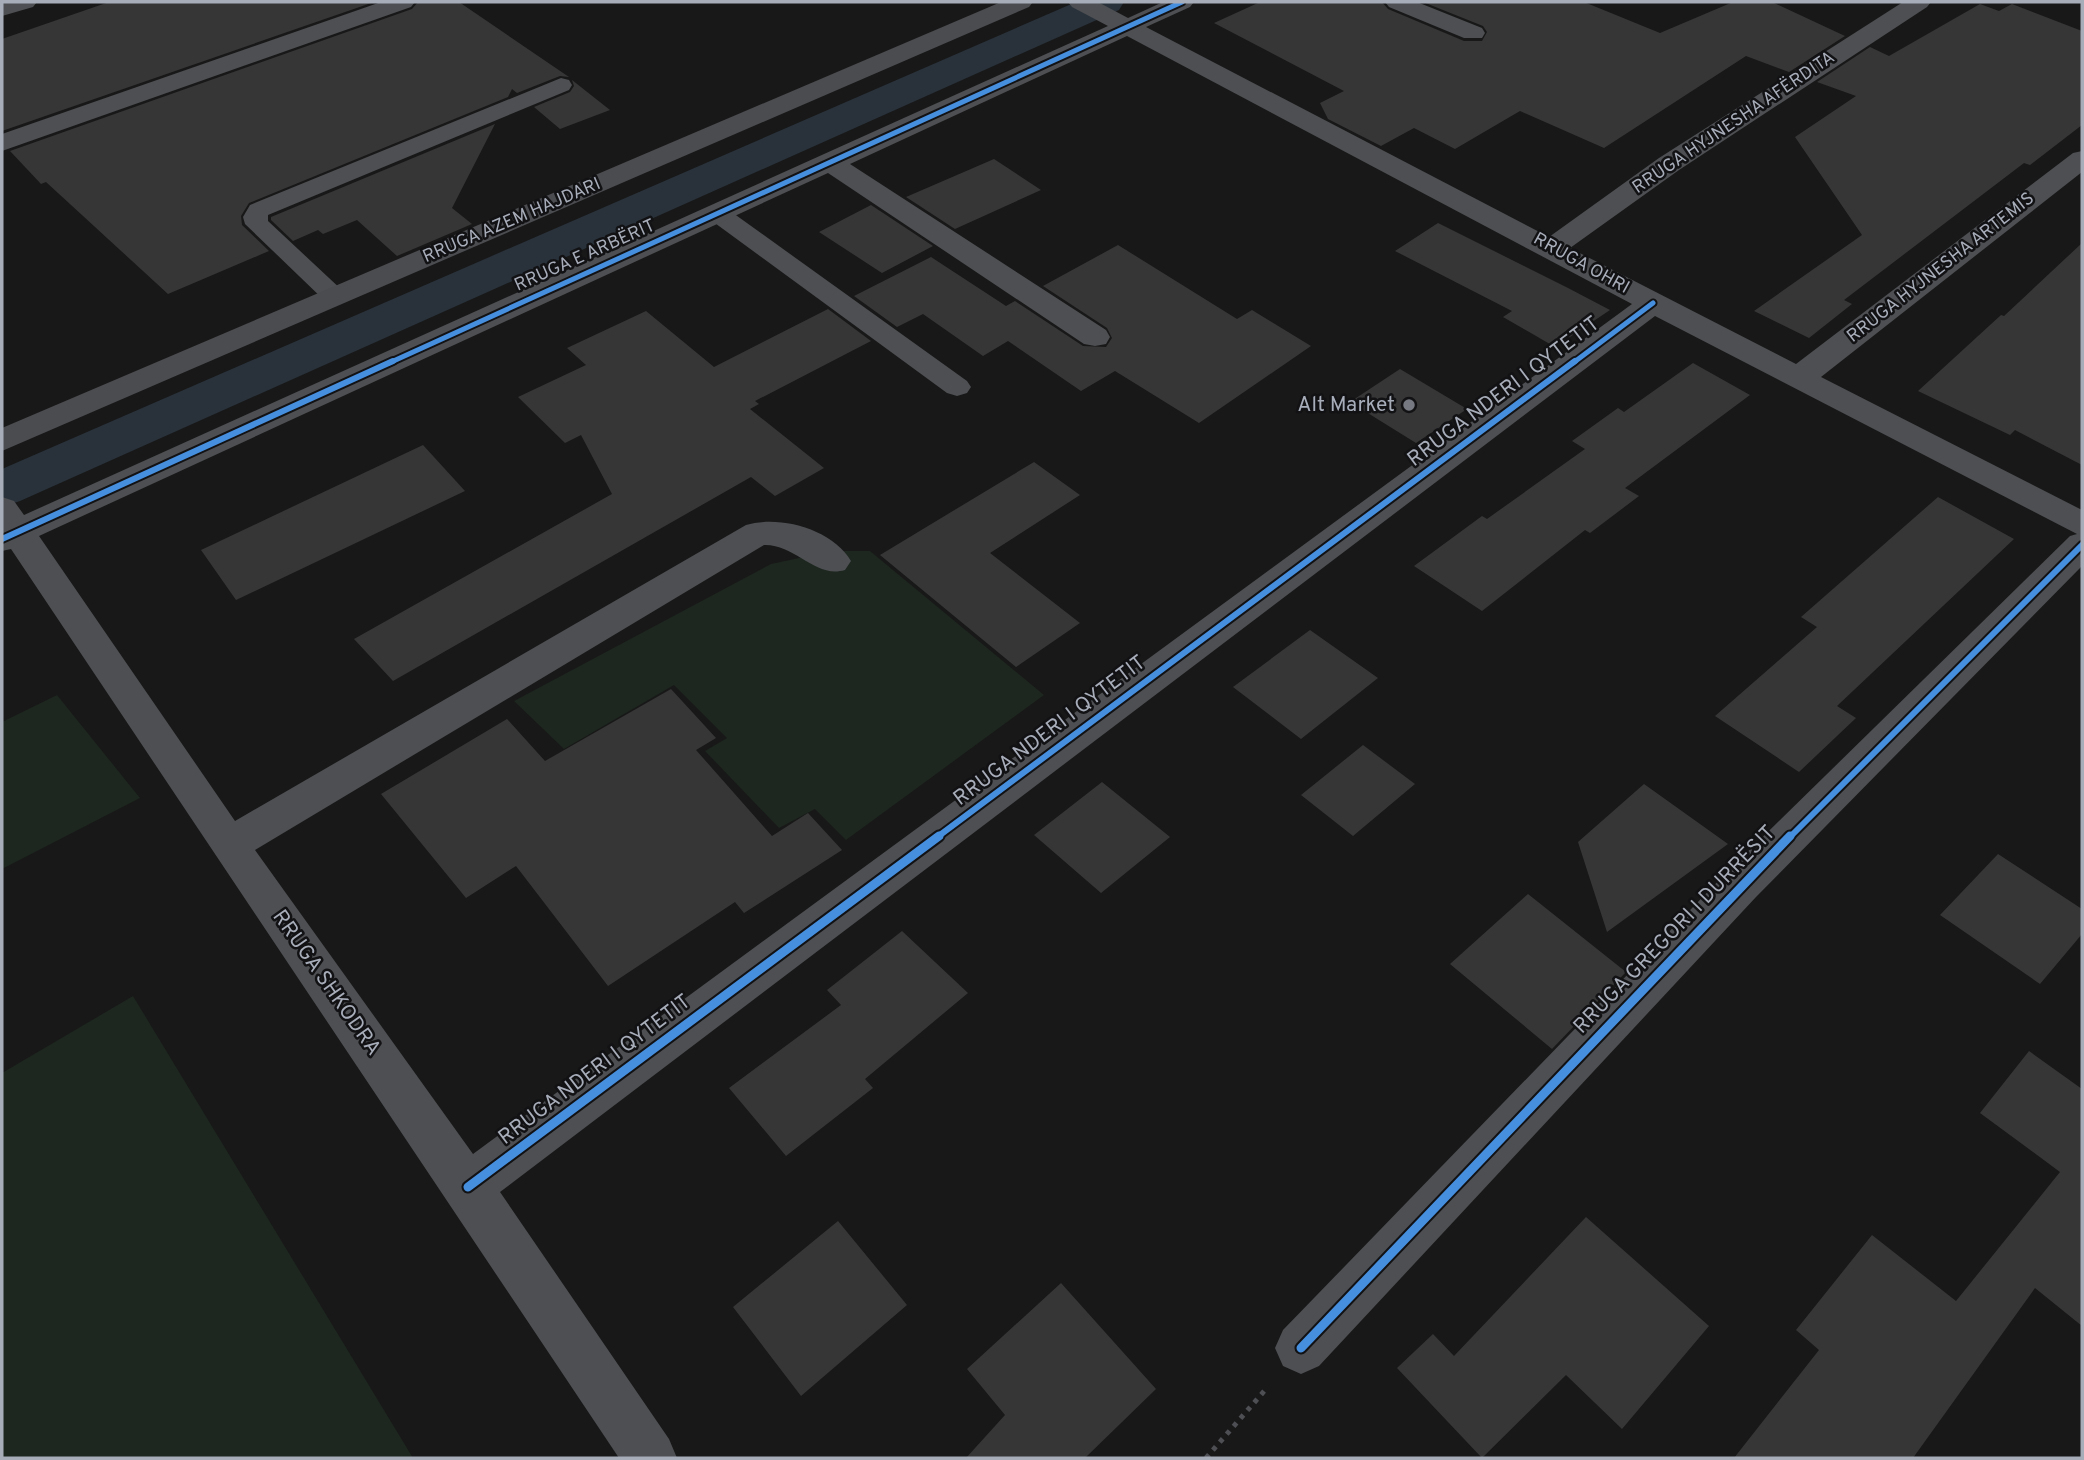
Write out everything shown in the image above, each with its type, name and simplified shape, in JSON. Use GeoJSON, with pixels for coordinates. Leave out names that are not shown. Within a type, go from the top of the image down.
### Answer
{"type":"FeatureCollection","features":[{"type":"Feature","properties":{"kind":"street"},"geometry":{"type":"LineString","coordinates":[[2,9],[25,2]]}},
{"type":"Feature","properties":{"kind":"street"},"geometry":{"type":"LineString","coordinates":[[2,143],[403,2]]}},
{"type":"Feature","properties":{"kind":"street","name":"RRUGA AZEM HAJDARI"},"geometry":{"type":"LineString","coordinates":[[2,440],[1021,2]]}},
{"type":"Feature","properties":{"kind":"street","name":"RRUGA OHRI"},"geometry":{"type":"LineString","coordinates":[[1080,2],[1653,303],[2082,524]]}},
{"type":"Feature","properties":{"kind":"street","name":"RRUGA E ARBËRIT"},"geometry":{"type":"LineString","coordinates":[[7,526],[717,213],[1120,23],[1182,2]]}},
{"type":"Feature","properties":{"kind":"street"},"geometry":{"type":"LineString","coordinates":[[1397,2],[1473,33]]}},
{"type":"Feature","properties":{"kind":"street","name":"RRUGA HYJNESHA AFËRDITA"},"geometry":{"type":"LineString","coordinates":[[1552,248],[1669,164],[1919,2]]}},
{"type":"Feature","properties":{"kind":"street","name":"RRUGA HYJNESHA ARTEMIS"},"geometry":{"type":"LineString","coordinates":[[1800,377],[2082,159]]}},
{"type":"Feature","properties":{"kind":"street"},"geometry":{"type":"LineString","coordinates":[[829,162],[1095,337]]}},
{"type":"Feature","properties":{"kind":"street","name":"RRUGA NDERI I QYTETIT"},"geometry":{"type":"LineString","coordinates":[[468,1187],[1653,303]]}},
{"type":"Feature","properties":{"kind":"street","name":"RRUGA SHKODRA"},"geometry":{"type":"LineString","coordinates":[[7,526],[468,1187],[650,1458]]}},
{"type":"Feature","properties":{"kind":"street"},"geometry":{"type":"LineString","coordinates":[[229,845],[758,533],[781,531],[800,537],[833,561]]}},
{"type":"Feature","properties":{"kind":"street","name":"RRUGA GREGORI I DURRËSIT"},"geometry":{"type":"LineString","coordinates":[[1301,1348],[1732,894],[2082,545]]}},
{"type":"Feature","properties":{"kind":"lane"},"geometry":{"type":"LineString","coordinates":[[335,297],[257,224],[255,217],[259,210],[561,85]]}},
{"type":"Feature","properties":{"kind":"lane"},"geometry":{"type":"LineString","coordinates":[[717,213],[957,387]]}},
{"type":"Feature","properties":{"kind":"path"},"geometry":{"type":"LineString","coordinates":[[1206,1458],[1301,1348]]}},
{"type":"Feature","properties":{"kind":"shaded area"},"geometry":{"type":"Polygon","coordinates":[[[832,551],[870,551],[1044,695],[846,840],[815,809],[779,828],[705,751],[727,738],[674,685],[564,749],[514,701],[771,564],[832,551]]]}},
{"type":"Feature","properties":{"kind":"shaded area"},"geometry":{"type":"Polygon","coordinates":[[[57,695],[140,798],[2,869],[2,722],[57,695]]]}},
{"type":"Feature","properties":{"kind":"shaded area"},"geometry":{"type":"Polygon","coordinates":[[[133,996],[413,1458],[2,1458],[2,1073],[133,996]]]}},
{"type":"Feature","properties":{"kind":"building"},"geometry":{"type":"Polygon","coordinates":[[[109,2],[374,2],[2,131],[2,39],[109,2]]]}},
{"type":"Feature","properties":{"kind":"building"},"geometry":{"type":"Polygon","coordinates":[[[418,2],[459,2],[569,77],[560,76],[517,93],[512,89],[508,97],[249,203],[241,216],[242,225],[269,251],[168,294],[46,182],[41,184],[10,151],[412,9],[418,2]]]}},
{"type":"Feature","properties":{"kind":"building"},"geometry":{"type":"Polygon","coordinates":[[[1260,2],[1382,2],[1388,9],[1464,41],[1482,41],[1487,32],[1483,26],[1423,2],[1584,2],[1660,33],[1733,2],[1772,2],[1845,36],[1789,72],[1746,56],[1604,148],[1520,111],[1455,149],[1414,128],[1381,146],[1328,119],[1320,103],[1344,91],[1214,23],[1260,2]]]}},
{"type":"Feature","properties":{"kind":"building"},"geometry":{"type":"Polygon","coordinates":[[[1980,4],[1999,11],[2012,4],[2082,31],[2082,125],[2030,165],[2024,163],[1844,300],[1852,304],[1809,338],[1754,311],[1862,235],[1795,137],[1856,96],[1817,82],[1870,47],[1889,56],[1980,4]]]}},
{"type":"Feature","properties":{"kind":"building"},"geometry":{"type":"Polygon","coordinates":[[[572,80],[610,110],[560,129],[534,107],[570,92],[574,86],[572,80]]]}},
{"type":"Feature","properties":{"kind":"building"},"geometry":{"type":"Polygon","coordinates":[[[495,124],[452,208],[472,224],[397,256],[357,220],[323,234],[318,230],[293,241],[271,220],[271,217],[495,124]]]}},
{"type":"Feature","properties":{"kind":"building"},"geometry":{"type":"Polygon","coordinates":[[[994,159],[1041,190],[955,229],[906,197],[994,159]]]}},
{"type":"Feature","properties":{"kind":"building"},"geometry":{"type":"Polygon","coordinates":[[[871,205],[933,246],[882,273],[819,232],[871,205]]]}},
{"type":"Feature","properties":{"kind":"building"},"geometry":{"type":"Polygon","coordinates":[[[1438,223],[1610,310],[1555,347],[1503,317],[1512,311],[1395,251],[1438,223]]]}},
{"type":"Feature","properties":{"kind":"building"},"geometry":{"type":"Polygon","coordinates":[[[2082,243],[2082,465],[2015,430],[2010,435],[1918,391],[2082,243]]]}},
{"type":"Feature","properties":{"kind":"building"},"geometry":{"type":"Polygon","coordinates":[[[1118,245],[1237,319],[1252,310],[1311,346],[1199,423],[1115,371],[1081,391],[1008,341],[983,356],[923,314],[897,327],[854,296],[931,257],[1006,306],[1015,301],[1083,346],[1106,347],[1112,338],[1107,328],[1043,286],[1118,245]]]}},
{"type":"Feature","properties":{"kind":"building"},"geometry":{"type":"Polygon","coordinates":[[[828,309],[871,341],[755,401],[759,404],[750,409],[824,468],[775,496],[751,477],[393,681],[354,639],[612,494],[581,435],[565,443],[518,397],[586,365],[567,348],[646,311],[714,367],[828,309]]]}},
{"type":"Feature","properties":{"kind":"building"},"geometry":{"type":"Polygon","coordinates":[[[1693,363],[1750,395],[1625,488],[1639,496],[1590,533],[1585,530],[1482,611],[1414,566],[1482,516],[1487,519],[1585,449],[1572,441],[1618,408],[1624,412],[1693,363]]]}},
{"type":"Feature","properties":{"kind":"building","name":"Alt Market"},"geometry":{"type":"Polygon","coordinates":[[[1400,369],[1467,409],[1416,443],[1350,402],[1400,369]]]}},
{"type":"Feature","properties":{"kind":"building"},"geometry":{"type":"Polygon","coordinates":[[[423,445],[465,491],[236,600],[201,550],[423,445]]]}},
{"type":"Feature","properties":{"kind":"building"},"geometry":{"type":"Polygon","coordinates":[[[1034,462],[1080,495],[990,553],[1080,623],[1016,667],[880,555],[1034,462]]]}},
{"type":"Feature","properties":{"kind":"building"},"geometry":{"type":"Polygon","coordinates":[[[1938,497],[2014,539],[1837,706],[1856,718],[1799,772],[1715,716],[1817,627],[1801,617],[1938,497]]]}},
{"type":"Feature","properties":{"kind":"building"},"geometry":{"type":"Polygon","coordinates":[[[1310,630],[1378,678],[1301,739],[1233,687],[1310,630]]]}},
{"type":"Feature","properties":{"kind":"building"},"geometry":{"type":"Polygon","coordinates":[[[671,689],[716,738],[696,750],[772,836],[808,813],[842,850],[744,913],[735,902],[608,986],[516,866],[466,898],[381,794],[507,719],[545,761],[671,689]]]}},
{"type":"Feature","properties":{"kind":"building"},"geometry":{"type":"Polygon","coordinates":[[[1363,745],[1415,784],[1353,836],[1301,795],[1363,745]]]}},
{"type":"Feature","properties":{"kind":"building"},"geometry":{"type":"Polygon","coordinates":[[[1102,782],[1170,837],[1101,893],[1034,835],[1102,782]]]}},
{"type":"Feature","properties":{"kind":"building"},"geometry":{"type":"Polygon","coordinates":[[[1644,784],[1728,844],[1607,932],[1578,842],[1644,784]]]}},
{"type":"Feature","properties":{"kind":"building"},"geometry":{"type":"Polygon","coordinates":[[[1998,854],[2082,909],[2082,934],[2040,984],[1940,915],[1998,854]]]}},
{"type":"Feature","properties":{"kind":"building"},"geometry":{"type":"Polygon","coordinates":[[[1528,894],[1626,972],[1552,1049],[1450,964],[1528,894]]]}},
{"type":"Feature","properties":{"kind":"building"},"geometry":{"type":"Polygon","coordinates":[[[902,931],[968,993],[865,1079],[873,1088],[786,1156],[729,1088],[841,1005],[827,990],[902,931]]]}},
{"type":"Feature","properties":{"kind":"building"},"geometry":{"type":"Polygon","coordinates":[[[2029,1051],[2082,1089],[2082,1326],[2035,1288],[1913,1458],[1734,1458],[1819,1350],[1796,1330],[1872,1235],[1956,1301],[2060,1172],[1980,1113],[2029,1051]]]}},
{"type":"Feature","properties":{"kind":"building"},"geometry":{"type":"Polygon","coordinates":[[[1586,1217],[1709,1326],[1622,1429],[1566,1375],[1482,1458],[1397,1368],[1433,1334],[1454,1356],[1586,1217]]]}},
{"type":"Feature","properties":{"kind":"building"},"geometry":{"type":"Polygon","coordinates":[[[838,1221],[907,1305],[801,1396],[733,1307],[838,1221]]]}},
{"type":"Feature","properties":{"kind":"building"},"geometry":{"type":"Polygon","coordinates":[[[1061,1283],[1156,1389],[1085,1458],[966,1458],[1005,1415],[967,1369],[1061,1283]]]}},
{"type":"Feature","properties":{"kind":"waterway"},"geometry":{"type":"LineString","coordinates":[[2,489],[1106,2]]}},
{"type":"Feature","properties":{"kind":"cycle path"},"geometry":{"type":"LineString","coordinates":[[2,539],[1182,2]]}},
{"type":"Feature","properties":{"kind":"cycle path"},"geometry":{"type":"LineString","coordinates":[[468,1187],[1653,303]]}},
{"type":"Feature","properties":{"kind":"cycle path"},"geometry":{"type":"LineString","coordinates":[[1301,1348],[1741,885],[2082,545]]}},
{"type":"Feature","properties":{"kind":"place","name":"Alt Market"},"geometry":{"type":"Point","coordinates":[1409,405]}}]}
